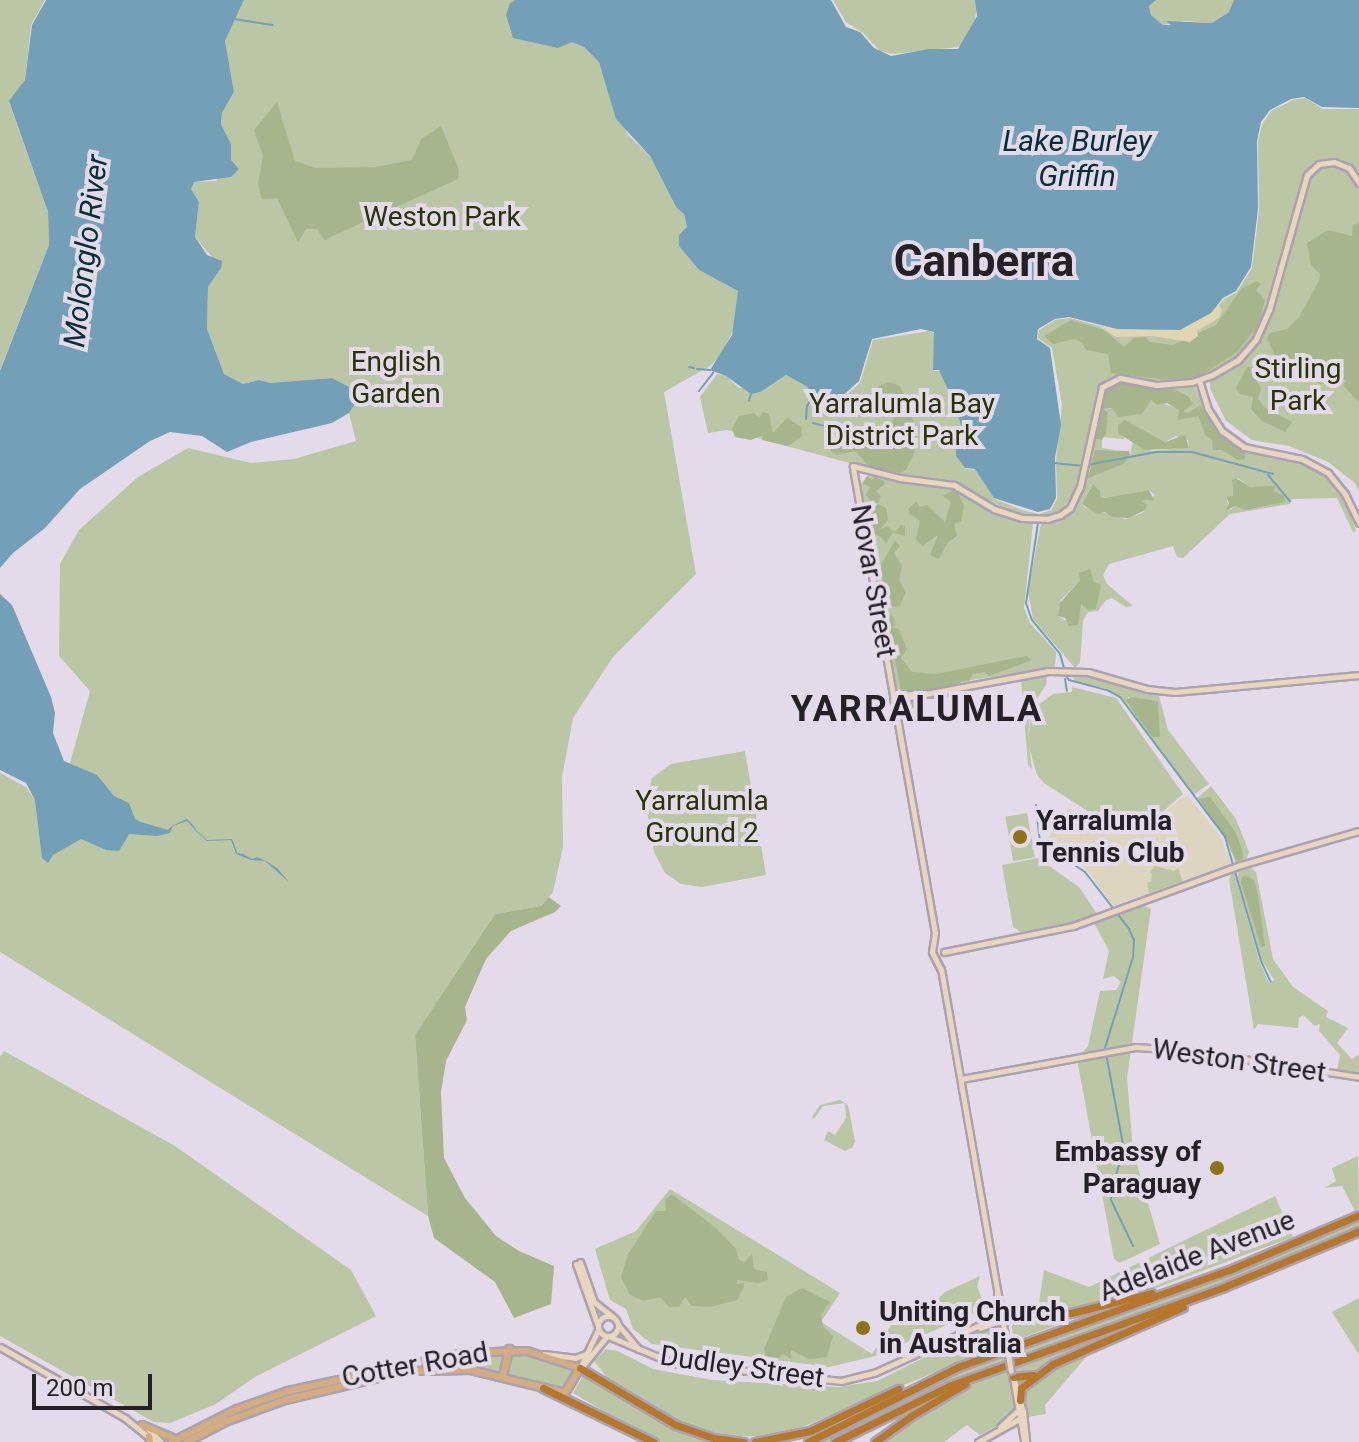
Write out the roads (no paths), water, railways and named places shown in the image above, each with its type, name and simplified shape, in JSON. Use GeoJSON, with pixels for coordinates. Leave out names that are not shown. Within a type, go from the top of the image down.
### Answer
{"type":"FeatureCollection","features":[{"type":"Feature","properties":{"kind":"highway","name":"Adelaide Avenue"},"geometry":{"type":"LineString","coordinates":[[958,1367],[1208,1277],[1330,1228],[1359,1212]]}},
{"type":"Feature","properties":{"kind":"highway","name":"Adelaide Avenue"},"geometry":{"type":"LineString","coordinates":[[1010,1371],[1359,1233]]}},
{"type":"Feature","properties":{"kind":"highway"},"geometry":{"type":"LineString","coordinates":[[1001,1317],[1071,1313],[1208,1277]]}},
{"type":"Feature","properties":{"kind":"highway"},"geometry":{"type":"LineString","coordinates":[[835,1442],[909,1404],[1010,1371],[1028,1377],[1086,1347],[1224,1287]]}},
{"type":"Feature","properties":{"kind":"highway"},"geometry":{"type":"LineString","coordinates":[[755,1442],[810,1431],[904,1387],[958,1367]]}},
{"type":"Feature","properties":{"kind":"highway"},"geometry":{"type":"LineString","coordinates":[[808,1442],[958,1367]]}},
{"type":"Feature","properties":{"kind":"highway"},"geometry":{"type":"LineString","coordinates":[[580,1368],[676,1425],[714,1438],[744,1442]]}},
{"type":"Feature","properties":{"kind":"highway"},"geometry":{"type":"LineString","coordinates":[[875,1442],[936,1400],[1010,1371]]}},
{"type":"Feature","properties":{"kind":"highway"},"geometry":{"type":"LineString","coordinates":[[1020,1405],[1021,1388],[1043,1371]]}},
{"type":"Feature","properties":{"kind":"highway"},"geometry":{"type":"LineString","coordinates":[[543,1388],[580,1403],[653,1442]]}},
{"type":"Feature","properties":{"kind":"highway"},"geometry":{"type":"LineString","coordinates":[[568,1392],[580,1403]]}},
{"type":"Feature","properties":{"kind":"main road"},"geometry":{"type":"LineString","coordinates":[[855,480],[869,471],[954,485],[1007,514],[1039,519],[1053,518],[1070,508],[1086,465],[1099,391],[1105,384],[1120,378],[1157,385],[1199,380],[1238,360],[1263,327],[1301,191],[1313,168],[1334,162],[1349,168],[1359,183]]}},
{"type":"Feature","properties":{"kind":"main road"},"geometry":{"type":"LineString","coordinates":[[1199,380],[1208,409],[1222,431],[1244,447],[1289,454],[1324,471],[1345,494],[1359,523]]}},
{"type":"Feature","properties":{"kind":"main road","name":"Novar Street"},"geometry":{"type":"LineString","coordinates":[[869,471],[853,466],[935,933],[941,949],[941,970],[1010,1371]]}},
{"type":"Feature","properties":{"kind":"main road"},"geometry":{"type":"LineString","coordinates":[[893,698],[1059,671],[1175,692],[1359,675]]}},
{"type":"Feature","properties":{"kind":"main road"},"geometry":{"type":"LineString","coordinates":[[941,949],[1073,926],[1235,867],[1359,831]]}},
{"type":"Feature","properties":{"kind":"main road","name":"Novar Street"},"geometry":{"type":"LineString","coordinates":[[941,949],[932,952],[941,970]]}},
{"type":"Feature","properties":{"kind":"main road","name":"Weston Street"},"geometry":{"type":"LineString","coordinates":[[960,1077],[1111,1050],[1171,1048],[1359,1077]]}},
{"type":"Feature","properties":{"kind":"main road"},"geometry":{"type":"LineString","coordinates":[[580,1368],[608,1336],[616,1332],[618,1324],[594,1302],[578,1263],[598,1327],[608,1336]]}},
{"type":"Feature","properties":{"kind":"main road"},"geometry":{"type":"LineString","coordinates":[[568,1392],[602,1317],[612,1316]]}},
{"type":"Feature","properties":{"kind":"main road","name":"Dudley Street"},"geometry":{"type":"LineString","coordinates":[[975,1329],[993,1324],[1001,1317]]}},
{"type":"Feature","properties":{"kind":"main road","name":"Dudley Street"},"geometry":{"type":"LineString","coordinates":[[608,1336],[642,1352],[688,1366],[841,1381],[874,1373],[1001,1317]]}},
{"type":"Feature","properties":{"kind":"main road","name":"Dudley Street"},"geometry":{"type":"LineString","coordinates":[[618,1324],[642,1352]]}},
{"type":"Feature","properties":{"kind":"main road"},"geometry":{"type":"LineString","coordinates":[[993,1324],[1006,1341]]}},
{"type":"Feature","properties":{"kind":"main road"},"geometry":{"type":"LineString","coordinates":[[0,1347],[125,1418],[174,1441]]}},
{"type":"Feature","properties":{"kind":"main road"},"geometry":{"type":"LineString","coordinates":[[503,1376],[509,1349]]}},
{"type":"Feature","properties":{"kind":"main road","name":"Cotter Road"},"geometry":{"type":"LineString","coordinates":[[174,1441],[237,1409],[302,1387],[464,1353],[509,1349],[544,1354],[580,1368]]}},
{"type":"Feature","properties":{"kind":"main road"},"geometry":{"type":"LineString","coordinates":[[544,1354],[573,1358],[586,1354]]}},
{"type":"Feature","properties":{"kind":"main road","name":"Cotter Road"},"geometry":{"type":"LineString","coordinates":[[187,1442],[236,1418],[285,1400],[380,1377],[435,1369],[503,1376],[568,1392]]}},
{"type":"Feature","properties":{"kind":"main road"},"geometry":{"type":"LineString","coordinates":[[1010,1371],[1020,1405],[1025,1442]]}},
{"type":"Feature","properties":{"kind":"main road"},"geometry":{"type":"LineString","coordinates":[[1010,1371],[1020,1405],[1018,1420],[1025,1442]]}},
{"type":"Feature","properties":{"kind":"main road"},"geometry":{"type":"LineString","coordinates":[[993,1433],[1013,1418],[1020,1405]]}},
{"type":"Feature","properties":{"kind":"main road"},"geometry":{"type":"LineString","coordinates":[[125,1418],[154,1440]]}},
{"type":"Feature","properties":{"kind":"main road"},"geometry":{"type":"LineString","coordinates":[[978,1442],[1018,1420]]}},
{"type":"Feature","properties":{"kind":"main road"},"geometry":{"type":"LineString","coordinates":[[142,1425],[154,1440]]}},
{"type":"Feature","properties":{"kind":"water","name":"Molonglo River"},"geometry":{"type":"Polygon","coordinates":[[[46,0],[244,0],[225,41],[234,92],[222,113],[221,124],[231,144],[231,160],[239,169],[231,177],[194,182],[191,189],[199,202],[195,237],[207,255],[222,261],[221,268],[208,287],[207,329],[224,374],[243,384],[259,380],[270,383],[332,378],[353,389],[358,400],[349,413],[332,423],[251,442],[227,452],[202,436],[170,432],[150,441],[80,489],[45,528],[13,553],[0,568],[0,371],[49,245],[48,212],[9,101],[25,80],[32,25],[46,0]]]}},
{"type":"Feature","properties":{"kind":"water","name":"Lake Burley Griffin"},"geometry":{"type":"Polygon","coordinates":[[[515,0],[831,0],[846,27],[860,32],[874,48],[891,56],[929,49],[958,49],[977,16],[975,0],[1156,0],[1149,6],[1151,15],[1163,25],[1171,25],[1166,21],[1212,23],[1229,12],[1234,0],[1359,0],[1359,108],[1322,107],[1304,97],[1291,99],[1270,110],[1261,122],[1257,141],[1258,209],[1251,267],[1236,291],[1223,298],[1211,313],[1180,330],[1117,329],[1069,317],[1055,319],[1038,329],[1037,339],[1050,348],[1061,425],[1055,458],[1056,498],[1050,509],[1038,512],[994,498],[975,469],[965,468],[956,456],[956,444],[962,430],[957,409],[939,370],[933,370],[934,332],[921,329],[872,339],[859,381],[839,399],[830,402],[821,402],[806,386],[786,375],[760,392],[751,394],[726,376],[710,370],[732,335],[738,291],[699,270],[679,246],[679,235],[687,227],[684,214],[676,207],[650,156],[616,119],[599,62],[584,47],[572,42],[558,48],[513,38],[506,15],[510,3],[515,0]]]}},
{"type":"Feature","properties":{"kind":"water"},"geometry":{"type":"Polygon","coordinates":[[[0,594],[12,605],[51,697],[55,713],[53,733],[64,761],[97,775],[114,796],[129,803],[135,819],[168,830],[172,826],[187,819],[207,840],[232,839],[237,853],[266,861],[289,882],[265,861],[251,860],[236,854],[231,840],[207,841],[196,831],[187,821],[173,826],[170,833],[157,836],[129,834],[119,851],[106,850],[81,839],[53,855],[48,863],[42,858],[35,800],[26,783],[0,770],[0,594]]]}},
{"type":"Feature","properties":{"kind":"waterway"},"geometry":{"type":"LineString","coordinates":[[234,19],[273,25]]}},
{"type":"Feature","properties":{"kind":"waterway"},"geometry":{"type":"LineString","coordinates":[[689,367],[694,368]]}},
{"type":"Feature","properties":{"kind":"waterway"},"geometry":{"type":"LineString","coordinates":[[697,369],[710,370]]}},
{"type":"Feature","properties":{"kind":"waterway"},"geometry":{"type":"LineString","coordinates":[[699,391],[713,373]]}},
{"type":"Feature","properties":{"kind":"waterway"},"geometry":{"type":"LineString","coordinates":[[749,401],[751,394]]}},
{"type":"Feature","properties":{"kind":"waterway"},"geometry":{"type":"LineString","coordinates":[[806,419],[807,406],[814,395]]}},
{"type":"Feature","properties":{"kind":"waterway"},"geometry":{"type":"LineString","coordinates":[[813,423],[824,426]]}},
{"type":"Feature","properties":{"kind":"waterway"},"geometry":{"type":"LineString","coordinates":[[1087,465],[1156,452],[1192,452],[1273,474]]}},
{"type":"Feature","properties":{"kind":"waterway"},"geometry":{"type":"LineString","coordinates":[[1054,463],[1081,466]]}},
{"type":"Feature","properties":{"kind":"waterway"},"geometry":{"type":"LineString","coordinates":[[1268,475],[1290,501]]}},
{"type":"Feature","properties":{"kind":"waterway"},"geometry":{"type":"LineString","coordinates":[[1038,523],[1026,603],[1032,620],[1060,654],[1064,668]]}},
{"type":"Feature","properties":{"kind":"waterway"},"geometry":{"type":"LineString","coordinates":[[1065,675],[1069,680],[1107,690],[1120,697],[1225,837],[1261,961],[1271,982]]}},
{"type":"Feature","properties":{"kind":"waterway"},"geometry":{"type":"LineString","coordinates":[[1065,679],[1067,691]]}},
{"type":"Feature","properties":{"kind":"waterway"},"geometry":{"type":"LineString","coordinates":[[1036,805],[1040,842],[1085,872],[1134,940],[1133,957],[1105,1048],[1124,1150],[1112,1186],[1111,1200],[1133,1246]]}},
{"type":"Feature","properties":{"kind":"place","name":"Yarralumla Tennis Club"},"geometry":{"type":"Point","coordinates":[1020,837]}},
{"type":"Feature","properties":{"kind":"place","name":"Embassy of Paraguay"},"geometry":{"type":"Point","coordinates":[1217,1168]}},
{"type":"Feature","properties":{"kind":"place","name":"Uniting Church in Australia"},"geometry":{"type":"Point","coordinates":[863,1328]}},
{"type":"Feature","properties":{"kind":"district","name":"Canberra"},"geometry":{"type":"Point","coordinates":[984,261]}},
{"type":"Feature","properties":{"kind":"district","name":"YARRALUMLA"},"geometry":{"type":"Point","coordinates":[917,710]}},
{"type":"Feature","properties":{"kind":"park label","name":"Weston Park"},"geometry":{"type":"Point","coordinates":[442,217]}},
{"type":"Feature","properties":{"kind":"park label","name":"English Garden"},"geometry":{"type":"Point","coordinates":[396,378]}},
{"type":"Feature","properties":{"kind":"park label","name":"Stirling Park"},"geometry":{"type":"Point","coordinates":[1298,385]}},
{"type":"Feature","properties":{"kind":"park label","name":"Yarralumla Bay District Park"},"geometry":{"type":"Point","coordinates":[902,420]}},
{"type":"Feature","properties":{"kind":"park label","name":"Yarralumla Ground 2"},"geometry":{"type":"Point","coordinates":[702,817]}}]}
